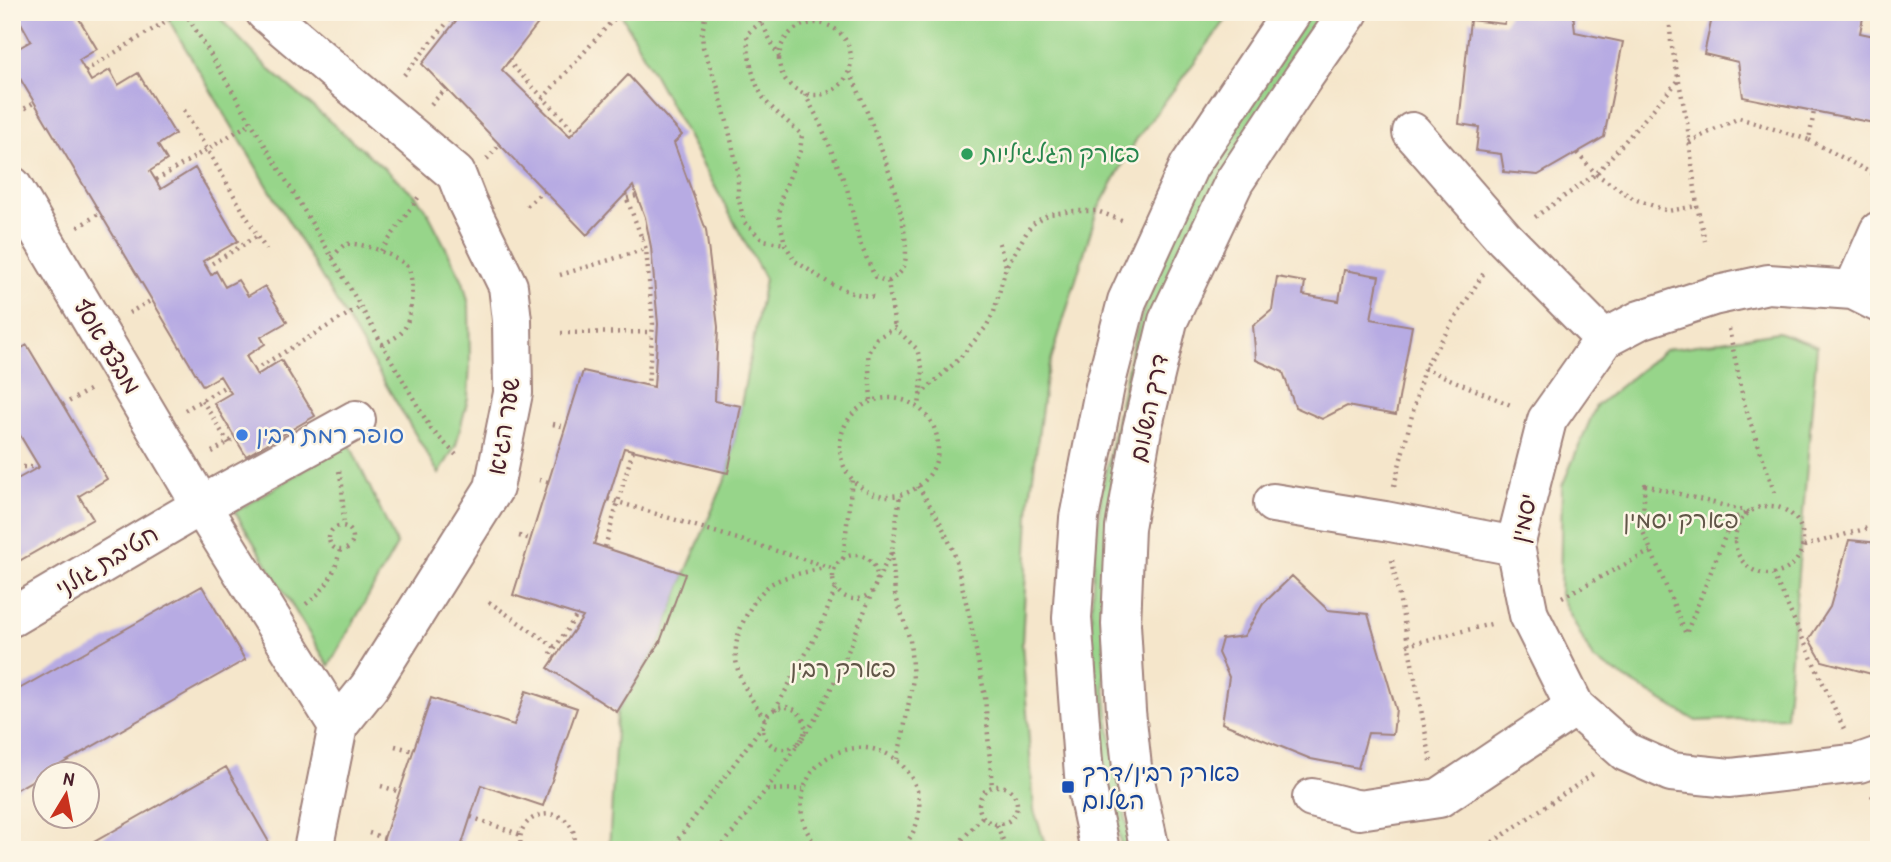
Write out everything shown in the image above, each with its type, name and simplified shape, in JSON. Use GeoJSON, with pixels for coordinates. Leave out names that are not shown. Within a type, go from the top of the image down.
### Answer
{"type":"FeatureCollection","features":[{"type":"Feature","properties":{"kind":"street","name":"שער הגיא"},"geometry":{"type":"LineString","coordinates":[[265,12],[456,174],[508,286],[512,320],[513,393],[494,488],[369,687],[338,726],[313,850]]}},
{"type":"Feature","properties":{"kind":"street","name":"דרך השלום"},"geometry":{"type":"LineString","coordinates":[[1100,850],[1084,775],[1072,618],[1079,518],[1105,386],[1127,301],[1189,166],[1292,12]]}},
{"type":"Feature","properties":{"kind":"street","name":"דרך השלום"},"geometry":{"type":"LineString","coordinates":[[1150,850],[1132,767],[1121,624],[1125,528],[1142,429],[1168,321],[1234,182],[1349,12]]}},
{"type":"Feature","properties":{"kind":"street"},"geometry":{"type":"LineString","coordinates":[[1412,132],[1506,239],[1604,339]]}},
{"type":"Feature","properties":{"kind":"street","name":"מבצע אסף"},"geometry":{"type":"LineString","coordinates":[[12,186],[202,505],[338,726]]}},
{"type":"Feature","properties":{"kind":"street"},"geometry":{"type":"LineString","coordinates":[[1866,297],[1879,231]]}},
{"type":"Feature","properties":{"kind":"street","name":"יסמין"},"geometry":{"type":"LineString","coordinates":[[1866,297],[1768,284],[1713,296],[1640,320],[1604,339],[1547,420],[1515,546],[1529,615],[1575,707],[1626,752],[1671,772],[1730,778],[1869,759]]}},
{"type":"Feature","properties":{"kind":"street"},"geometry":{"type":"LineString","coordinates":[[202,505],[356,420]]}},
{"type":"Feature","properties":{"kind":"street"},"geometry":{"type":"LineString","coordinates":[[1273,503],[1515,546]]}},
{"type":"Feature","properties":{"kind":"street","name":"חטיבת גולני"},"geometry":{"type":"LineString","coordinates":[[12,617],[202,505]]}},
{"type":"Feature","properties":{"kind":"street"},"geometry":{"type":"LineString","coordinates":[[1312,798],[1359,810],[1438,798],[1575,707]]}},
{"type":"Feature","properties":{"kind":"path"},"geometry":{"type":"LineString","coordinates":[[85,71],[183,12],[332,257],[431,429],[458,457]]}},
{"type":"Feature","properties":{"kind":"path"},"geometry":{"type":"LineString","coordinates":[[404,75],[456,12]]}},
{"type":"Feature","properties":{"kind":"path"},"geometry":{"type":"LineString","coordinates":[[537,104],[620,12]]}},
{"type":"Feature","properties":{"kind":"path"},"geometry":{"type":"LineString","coordinates":[[706,12],[702,47],[718,88],[728,126],[738,171],[738,195],[744,222],[763,240],[785,244]]}},
{"type":"Feature","properties":{"kind":"path"},"geometry":{"type":"LineString","coordinates":[[756,12],[779,58]]}},
{"type":"Feature","properties":{"kind":"path"},"geometry":{"type":"LineString","coordinates":[[811,12],[819,23]]}},
{"type":"Feature","properties":{"kind":"path"},"geometry":{"type":"LineString","coordinates":[[1669,12],[1671,42],[1704,241]]}},
{"type":"Feature","properties":{"kind":"path"},"geometry":{"type":"LineString","coordinates":[[761,22],[747,34],[757,86],[768,105],[802,135],[800,151],[782,195],[779,217],[785,244],[795,261],[829,283],[852,293],[874,297]]}},
{"type":"Feature","properties":{"kind":"path"},"geometry":{"type":"LineString","coordinates":[[819,23],[836,29],[845,37],[852,59],[850,71],[837,88],[827,93],[805,94],[787,82],[780,70],[780,51],[791,31],[802,25],[819,23]]}},
{"type":"Feature","properties":{"kind":"path"},"geometry":{"type":"LineString","coordinates":[[509,61],[575,131]]}},
{"type":"Feature","properties":{"kind":"path"},"geometry":{"type":"LineString","coordinates":[[850,71],[879,145],[904,228],[906,260],[903,270],[888,282]]}},
{"type":"Feature","properties":{"kind":"path"},"geometry":{"type":"LineString","coordinates":[[1506,239],[1597,174],[1678,81]]}},
{"type":"Feature","properties":{"kind":"path"},"geometry":{"type":"LineString","coordinates":[[431,104],[446,89]]}},
{"type":"Feature","properties":{"kind":"path"},"geometry":{"type":"LineString","coordinates":[[805,94],[820,121],[847,188],[859,241],[875,277],[888,282]]}},
{"type":"Feature","properties":{"kind":"path"},"geometry":{"type":"LineString","coordinates":[[13,116],[34,102]]}},
{"type":"Feature","properties":{"kind":"path"},"geometry":{"type":"LineString","coordinates":[[184,110],[265,250]]}},
{"type":"Feature","properties":{"kind":"path"},"geometry":{"type":"LineString","coordinates":[[1809,140],[1814,111]]}},
{"type":"Feature","properties":{"kind":"path"},"geometry":{"type":"LineString","coordinates":[[1689,142],[1739,118],[1809,140],[1879,177]]}},
{"type":"Feature","properties":{"kind":"path"},"geometry":{"type":"LineString","coordinates":[[156,180],[251,123]]}},
{"type":"Feature","properties":{"kind":"path"},"geometry":{"type":"LineString","coordinates":[[484,162],[500,144]]}},
{"type":"Feature","properties":{"kind":"path"},"geometry":{"type":"LineString","coordinates":[[1577,153],[1597,174],[1634,199],[1668,211],[1698,206]]}},
{"type":"Feature","properties":{"kind":"path"},"geometry":{"type":"LineString","coordinates":[[527,206],[544,190]]}},
{"type":"Feature","properties":{"kind":"path"},"geometry":{"type":"LineString","coordinates":[[381,251],[420,195]]}},
{"type":"Feature","properties":{"kind":"path"},"geometry":{"type":"LineString","coordinates":[[637,196],[626,196],[650,262],[655,313],[652,332],[652,377],[648,385]]}},
{"type":"Feature","properties":{"kind":"path"},"geometry":{"type":"LineString","coordinates":[[920,395],[959,359],[986,327],[994,312],[1006,267],[1031,225],[1049,214],[1074,211],[1097,211],[1128,222]]}},
{"type":"Feature","properties":{"kind":"path"},"geometry":{"type":"LineString","coordinates":[[78,227],[100,213]]}},
{"type":"Feature","properties":{"kind":"path"},"geometry":{"type":"LineString","coordinates":[[642,238],[648,235]]}},
{"type":"Feature","properties":{"kind":"path"},"geometry":{"type":"LineString","coordinates":[[206,267],[258,236]]}},
{"type":"Feature","properties":{"kind":"path"},"geometry":{"type":"LineString","coordinates":[[332,257],[344,245],[354,243],[381,251],[400,260],[408,268],[411,310],[405,328],[395,338],[381,345]]}},
{"type":"Feature","properties":{"kind":"path"},"geometry":{"type":"LineString","coordinates":[[999,243],[1006,267]]}},
{"type":"Feature","properties":{"kind":"path"},"geometry":{"type":"LineString","coordinates":[[560,275],[646,249]]}},
{"type":"Feature","properties":{"kind":"path"},"geometry":{"type":"LineString","coordinates":[[888,282],[895,328],[917,349],[923,371],[919,407]]}},
{"type":"Feature","properties":{"kind":"path"},"geometry":{"type":"LineString","coordinates":[[128,313],[152,299]]}},
{"type":"Feature","properties":{"kind":"path"},"geometry":{"type":"LineString","coordinates":[[254,370],[360,307]]}},
{"type":"Feature","properties":{"kind":"path"},"geometry":{"type":"LineString","coordinates":[[1727,318],[1744,403],[1776,497]]}},
{"type":"Feature","properties":{"kind":"path"},"geometry":{"type":"LineString","coordinates":[[872,400],[869,354],[877,338],[895,328]]}},
{"type":"Feature","properties":{"kind":"path"},"geometry":{"type":"LineString","coordinates":[[561,333],[652,332]]}},
{"type":"Feature","properties":{"kind":"path"},"geometry":{"type":"LineString","coordinates":[[1424,368],[1547,420]]}},
{"type":"Feature","properties":{"kind":"path"},"geometry":{"type":"LineString","coordinates":[[184,411],[226,386]]}},
{"type":"Feature","properties":{"kind":"path"},"geometry":{"type":"LineString","coordinates":[[63,405],[89,390]]}},
{"type":"Feature","properties":{"kind":"path"},"geometry":{"type":"LineString","coordinates":[[884,397],[908,401],[919,407],[929,417],[939,442],[934,469],[926,481],[900,495],[874,494],[863,489],[852,480],[840,456],[842,429],[849,417],[872,400],[884,397]]}},
{"type":"Feature","properties":{"kind":"path"},"geometry":{"type":"LineString","coordinates":[[202,400],[234,453]]}},
{"type":"Feature","properties":{"kind":"path"},"geometry":{"type":"LineString","coordinates":[[552,424],[566,427]]}},
{"type":"Feature","properties":{"kind":"path"},"geometry":{"type":"LineString","coordinates":[[12,435],[18,432]]}},
{"type":"Feature","properties":{"kind":"path"},"geometry":{"type":"LineString","coordinates":[[210,453],[235,438]]}},
{"type":"Feature","properties":{"kind":"path"},"geometry":{"type":"LineString","coordinates":[[605,547],[633,450]]}},
{"type":"Feature","properties":{"kind":"path"},"geometry":{"type":"LineString","coordinates":[[13,466],[38,467]]}},
{"type":"Feature","properties":{"kind":"path"},"geometry":{"type":"LineString","coordinates":[[339,470],[344,526]]}},
{"type":"Feature","properties":{"kind":"path"},"geometry":{"type":"LineString","coordinates":[[539,480],[548,482]]}},
{"type":"Feature","properties":{"kind":"path"},"geometry":{"type":"LineString","coordinates":[[852,480],[843,559],[835,569],[836,588],[849,598],[861,598],[871,593],[892,551]]}},
{"type":"Feature","properties":{"kind":"path"},"geometry":{"type":"LineString","coordinates":[[1749,512],[1645,485],[1642,529],[1686,634],[1732,519],[1749,512],[1759,507],[1783,508],[1799,523],[1803,534],[1804,546],[1800,556],[1793,565],[1773,574],[1762,574],[1743,562],[1735,542],[1735,531],[1749,512]]}},
{"type":"Feature","properties":{"kind":"path"},"geometry":{"type":"LineString","coordinates":[[918,486],[939,520],[954,552],[985,697],[992,787]]}},
{"type":"Feature","properties":{"kind":"path"},"geometry":{"type":"LineString","coordinates":[[897,760],[913,679],[910,640],[895,594],[892,551],[900,495]]}},
{"type":"Feature","properties":{"kind":"path"},"geometry":{"type":"LineString","coordinates":[[608,499],[835,569]]}},
{"type":"Feature","properties":{"kind":"path"},"geometry":{"type":"LineString","coordinates":[[1804,546],[1879,524]]}},
{"type":"Feature","properties":{"kind":"path"},"geometry":{"type":"LineString","coordinates":[[344,526],[351,530],[354,538],[351,546],[340,551],[332,547],[328,536],[335,527],[344,526]]}},
{"type":"Feature","properties":{"kind":"path"},"geometry":{"type":"LineString","coordinates":[[519,536],[531,539]]}},
{"type":"Feature","properties":{"kind":"path"},"geometry":{"type":"LineString","coordinates":[[299,608],[324,588],[340,551]]}},
{"type":"Feature","properties":{"kind":"path"},"geometry":{"type":"LineString","coordinates":[[1408,645],[1529,615],[1651,551]]}},
{"type":"Feature","properties":{"kind":"path"},"geometry":{"type":"LineString","coordinates":[[719,850],[802,739],[840,671],[876,583],[876,570],[868,559],[856,555],[843,559]]}},
{"type":"Feature","properties":{"kind":"path"},"geometry":{"type":"LineString","coordinates":[[775,710],[790,709],[800,715],[805,726],[798,744],[786,749],[774,747],[765,737],[764,722],[738,672],[735,646],[741,625],[755,600],[771,584],[827,567]]}},
{"type":"Feature","properties":{"kind":"path"},"geometry":{"type":"LineString","coordinates":[[1773,574],[1869,759]]}},
{"type":"Feature","properties":{"kind":"path"},"geometry":{"type":"LineString","coordinates":[[670,850],[775,710],[821,626],[836,588]]}},
{"type":"Feature","properties":{"kind":"path"},"geometry":{"type":"LineString","coordinates":[[489,602],[556,648]]}},
{"type":"Feature","properties":{"kind":"path"},"geometry":{"type":"LineString","coordinates":[[555,658],[550,655],[573,628],[577,615]]}},
{"type":"Feature","properties":{"kind":"path"},"geometry":{"type":"LineString","coordinates":[[395,746],[414,751]]}},
{"type":"Feature","properties":{"kind":"path"},"geometry":{"type":"LineString","coordinates":[[821,850],[804,825],[801,807],[803,789],[811,772],[825,758],[842,750],[861,747],[880,750],[897,760],[910,774],[918,790],[920,809],[916,827],[900,850]]}},
{"type":"Feature","properties":{"kind":"path"},"geometry":{"type":"LineString","coordinates":[[1481,850],[1626,752]]}},
{"type":"Feature","properties":{"kind":"path"},"geometry":{"type":"LineString","coordinates":[[381,786],[400,792]]}},
{"type":"Feature","properties":{"kind":"path"},"geometry":{"type":"LineString","coordinates":[[992,787],[1010,790],[1017,800],[1018,806],[1009,822],[991,824],[979,811],[979,799],[992,787]]}},
{"type":"Feature","properties":{"kind":"path"},"geometry":{"type":"LineString","coordinates":[[766,790],[803,789]]}},
{"type":"Feature","properties":{"kind":"path"},"geometry":{"type":"LineString","coordinates":[[522,850],[520,844],[524,826],[537,815],[546,813],[555,814],[569,824],[574,832],[574,850]]}},
{"type":"Feature","properties":{"kind":"path"},"geometry":{"type":"LineString","coordinates":[[471,817],[521,835]]}},
{"type":"Feature","properties":{"kind":"path"},"geometry":{"type":"LineString","coordinates":[[953,850],[982,817]]}},
{"type":"Feature","properties":{"kind":"path"},"geometry":{"type":"LineString","coordinates":[[997,825],[1007,850]]}},
{"type":"Feature","properties":{"kind":"path"},"geometry":{"type":"LineString","coordinates":[[369,833],[384,838]]}},
{"type":"Feature","properties":{"kind":"green space"},"geometry":{"type":"Polygon","coordinates":[[[164,12],[214,12],[269,69],[414,194],[426,209],[463,281],[469,305],[468,398],[456,445],[439,474],[164,12]]]}},
{"type":"Feature","properties":{"kind":"green space","name":"פארק רבין"},"geometry":{"type":"Polygon","coordinates":[[[620,12],[1232,12],[1136,140],[1097,211],[1046,377],[1030,498],[1022,643],[1034,810],[1047,850],[609,850],[617,712],[660,642],[685,574],[728,473],[765,279],[620,12]]]}},
{"type":"Feature","properties":{"kind":"green space"},"geometry":{"type":"Polygon","coordinates":[[[1310,12],[1330,12],[1217,184],[1104,624],[1104,681],[1112,744],[1132,850],[1122,850],[1101,746],[1091,624],[1094,558],[1102,489],[1132,348],[1164,258],[1203,176],[1310,12]]]}},
{"type":"Feature","properties":{"kind":"green space","name":"פארק יסמין"},"geometry":{"type":"Polygon","coordinates":[[[1778,332],[1817,346],[1786,717],[1696,721],[1593,659],[1560,595],[1562,486],[1596,406],[1665,350],[1778,332]]]}},
{"type":"Feature","properties":{"kind":"green space"},"geometry":{"type":"Polygon","coordinates":[[[349,443],[397,545],[329,666],[235,512],[349,443]]]}},
{"type":"Feature","properties":{"kind":"building"},"geometry":{"type":"Polygon","coordinates":[[[15,12],[75,12],[97,49],[79,60],[91,81],[110,70],[118,85],[138,73],[175,134],[158,145],[167,160],[150,171],[161,189],[195,168],[238,241],[203,261],[211,275],[216,271],[225,287],[238,280],[248,296],[265,286],[287,322],[261,337],[265,344],[246,356],[257,375],[281,360],[315,416],[246,456],[214,403],[231,393],[220,376],[203,386],[12,65],[12,52],[31,41],[15,12]]]}},
{"type":"Feature","properties":{"kind":"building"},"geometry":{"type":"Polygon","coordinates":[[[463,12],[547,12],[502,70],[570,136],[628,75],[682,135],[674,143],[706,230],[718,327],[715,401],[741,406],[728,473],[624,448],[594,544],[685,574],[660,642],[617,712],[548,668],[583,617],[513,595],[583,371],[654,387],[658,324],[651,247],[645,217],[633,186],[587,235],[422,64],[463,12]]]}},
{"type":"Feature","properties":{"kind":"building"},"geometry":{"type":"Polygon","coordinates":[[[1510,12],[1573,12],[1575,32],[1623,42],[1604,137],[1538,175],[1504,172],[1501,154],[1476,151],[1479,127],[1459,124],[1470,20],[1504,24],[1510,12]]]}},
{"type":"Feature","properties":{"kind":"building"},"geometry":{"type":"Polygon","coordinates":[[[1735,12],[1864,12],[1860,33],[1879,37],[1879,124],[1743,97],[1738,62],[1704,54],[1713,13],[1732,17],[1735,12]]]}},
{"type":"Feature","properties":{"kind":"building"},"geometry":{"type":"Polygon","coordinates":[[[1344,270],[1379,276],[1371,319],[1412,326],[1396,415],[1347,406],[1322,419],[1295,407],[1283,372],[1256,360],[1253,326],[1272,310],[1277,277],[1305,282],[1303,295],[1339,301],[1344,270]]]}},
{"type":"Feature","properties":{"kind":"building"},"geometry":{"type":"Polygon","coordinates":[[[27,345],[107,479],[79,496],[93,519],[12,565],[12,482],[39,467],[12,422],[12,354],[27,345]]]}},
{"type":"Feature","properties":{"kind":"building"},"geometry":{"type":"Polygon","coordinates":[[[1849,540],[1879,543],[1879,676],[1822,661],[1809,639],[1830,607],[1849,540]]]}},
{"type":"Feature","properties":{"kind":"building"},"geometry":{"type":"Polygon","coordinates":[[[1292,576],[1328,610],[1368,614],[1396,709],[1393,734],[1368,733],[1358,768],[1311,759],[1222,723],[1229,677],[1218,653],[1222,639],[1244,636],[1263,604],[1292,576]]]}},
{"type":"Feature","properties":{"kind":"building"},"geometry":{"type":"Polygon","coordinates":[[[202,586],[245,660],[68,760],[32,760],[32,781],[12,792],[12,693],[202,586]]]}},
{"type":"Feature","properties":{"kind":"building"},"geometry":{"type":"Polygon","coordinates":[[[526,691],[577,708],[543,806],[481,785],[461,847],[467,850],[380,850],[431,698],[514,725],[526,691]]]}},
{"type":"Feature","properties":{"kind":"building"},"geometry":{"type":"Polygon","coordinates":[[[226,767],[269,842],[254,850],[80,850],[226,767]]]}},
{"type":"Feature","properties":{"kind":"place","name":"פארק הגלגיליות"},"geometry":{"type":"Point","coordinates":[967,154]}},
{"type":"Feature","properties":{"kind":"place","name":"סופר רמת רבין"},"geometry":{"type":"Point","coordinates":[242,435]}},
{"type":"Feature","properties":{"kind":"place","name":"פארק רבין/דרך השלום"},"geometry":{"type":"Point","coordinates":[1068,787]}}]}
